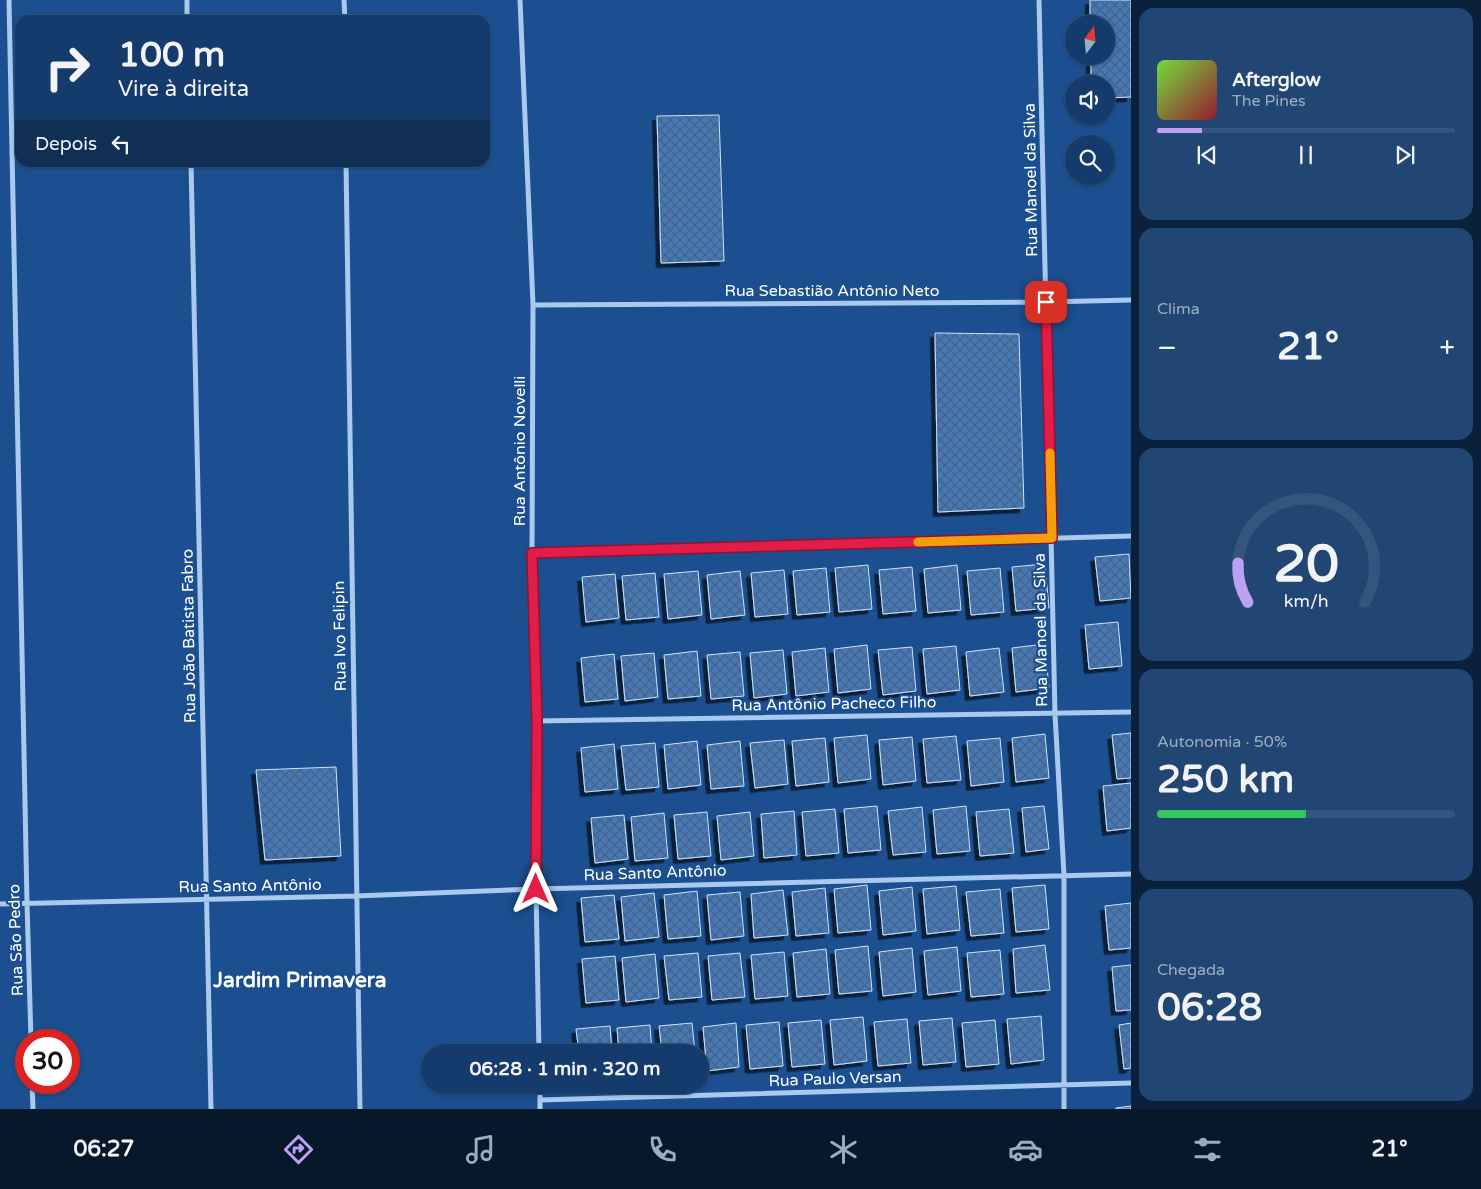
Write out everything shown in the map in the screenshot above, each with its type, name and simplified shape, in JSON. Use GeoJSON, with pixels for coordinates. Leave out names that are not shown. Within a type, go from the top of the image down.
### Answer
{"type":"FeatureCollection","features":[{"type":"Feature","properties":{"kind":"street","name":"Rua São Pedro"},"geometry":{"type":"LineString","coordinates":[[9,0],[31,1029]]}},
{"type":"Feature","properties":{"kind":"street"},"geometry":{"type":"LineString","coordinates":[[187,0],[187,15]]}},
{"type":"Feature","properties":{"kind":"street"},"geometry":{"type":"LineString","coordinates":[[344,0],[344,15]]}},
{"type":"Feature","properties":{"kind":"street","name":"Rua Antônio Novelli"},"geometry":{"type":"LineString","coordinates":[[520,0],[533,305],[532,553],[537,721],[536,889],[539,1044]]}},
{"type":"Feature","properties":{"kind":"street","name":"Rua Manoel da Silva"},"geometry":{"type":"LineString","coordinates":[[1039,0],[1055,714],[1064,875],[1064,1109]]}},
{"type":"Feature","properties":{"kind":"street","name":"Rua João Batista Fabro"},"geometry":{"type":"LineString","coordinates":[[191,167],[211,1109]]}},
{"type":"Feature","properties":{"kind":"street","name":"Rua Ivo Felipin"},"geometry":{"type":"LineString","coordinates":[[346,167],[360,1109]]}},
{"type":"Feature","properties":{"kind":"street","name":"Rua Sebastião Antônio Neto"},"geometry":{"type":"LineString","coordinates":[[533,305],[1131,300]]}},
{"type":"Feature","properties":{"kind":"street"},"geometry":{"type":"LineString","coordinates":[[532,553],[1131,536]]}},
{"type":"Feature","properties":{"kind":"street","name":"Rua Antônio Pacheco Filho"},"geometry":{"type":"LineString","coordinates":[[537,721],[1131,712]]}},
{"type":"Feature","properties":{"kind":"street","name":"Rua Santo Antônio"},"geometry":{"type":"LineString","coordinates":[[0,904],[1131,874]]}},
{"type":"Feature","properties":{"kind":"street","name":"Rua Paulo Versan"},"geometry":{"type":"LineString","coordinates":[[540,1100],[1131,1083]]}},
{"type":"Feature","properties":{"kind":"street"},"geometry":{"type":"LineString","coordinates":[[32,1094],[33,1109]]}},
{"type":"Feature","properties":{"kind":"street"},"geometry":{"type":"LineString","coordinates":[[540,1094],[540,1109]]}},
{"type":"Feature","properties":{"kind":"building"},"geometry":{"type":"Polygon","coordinates":[[[1090,0],[1131,0],[1131,97],[1115,98],[1115,75],[1091,75],[1091,65],[1115,65],[1115,15],[1090,15],[1090,0]]]}},
{"type":"Feature","properties":{"kind":"building"},"geometry":{"type":"Polygon","coordinates":[[[719,115],[724,261],[661,263],[657,116],[719,115]]]}},
{"type":"Feature","properties":{"kind":"building"},"geometry":{"type":"Polygon","coordinates":[[[935,333],[1019,334],[1024,508],[938,512],[935,333]]]}},
{"type":"Feature","properties":{"kind":"building"},"geometry":{"type":"Polygon","coordinates":[[[1129,554],[1131,598],[1100,601],[1095,557],[1129,554]]]}},
{"type":"Feature","properties":{"kind":"building"},"geometry":{"type":"Polygon","coordinates":[[[1045,564],[1049,608],[1016,611],[1012,567],[1045,564]]]}},
{"type":"Feature","properties":{"kind":"building"},"geometry":{"type":"Polygon","coordinates":[[[868,565],[872,609],[839,612],[835,568],[868,565]]]}},
{"type":"Feature","properties":{"kind":"building"},"geometry":{"type":"Polygon","coordinates":[[[957,565],[961,610],[928,613],[924,569],[957,565]]]}},
{"type":"Feature","properties":{"kind":"building"},"geometry":{"type":"Polygon","coordinates":[[[912,567],[916,611],[883,614],[879,570],[912,567]]]}},
{"type":"Feature","properties":{"kind":"building"},"geometry":{"type":"Polygon","coordinates":[[[826,568],[830,612],[797,615],[793,571],[826,568]]]}},
{"type":"Feature","properties":{"kind":"building"},"geometry":{"type":"Polygon","coordinates":[[[1000,568],[1004,612],[971,615],[967,571],[1000,568]]]}},
{"type":"Feature","properties":{"kind":"building"},"geometry":{"type":"Polygon","coordinates":[[[784,570],[788,614],[755,617],[751,573],[784,570]]]}},
{"type":"Feature","properties":{"kind":"building"},"geometry":{"type":"Polygon","coordinates":[[[698,571],[702,615],[668,619],[664,574],[698,571]]]}},
{"type":"Feature","properties":{"kind":"building"},"geometry":{"type":"Polygon","coordinates":[[[740,571],[745,615],[711,619],[707,575],[740,571]]]}},
{"type":"Feature","properties":{"kind":"building"},"geometry":{"type":"Polygon","coordinates":[[[655,573],[659,617],[626,620],[622,576],[655,573]]]}},
{"type":"Feature","properties":{"kind":"building"},"geometry":{"type":"Polygon","coordinates":[[[615,574],[619,618],[586,622],[582,577],[615,574]]]}},
{"type":"Feature","properties":{"kind":"building"},"geometry":{"type":"Polygon","coordinates":[[[1118,622],[1122,666],[1089,669],[1085,625],[1118,622]]]}},
{"type":"Feature","properties":{"kind":"building"},"geometry":{"type":"Polygon","coordinates":[[[1045,644],[1049,688],[1016,692],[1012,648],[1045,644]]]}},
{"type":"Feature","properties":{"kind":"building"},"geometry":{"type":"Polygon","coordinates":[[[867,645],[871,689],[838,693],[834,649],[867,645]]]}},
{"type":"Feature","properties":{"kind":"building"},"geometry":{"type":"Polygon","coordinates":[[[956,646],[960,690],[927,694],[923,649],[956,646]]]}},
{"type":"Feature","properties":{"kind":"building"},"geometry":{"type":"Polygon","coordinates":[[[912,647],[916,691],[883,695],[878,650],[912,647]]]}},
{"type":"Feature","properties":{"kind":"building"},"geometry":{"type":"Polygon","coordinates":[[[825,648],[829,692],[796,696],[792,652],[825,648]]]}},
{"type":"Feature","properties":{"kind":"building"},"geometry":{"type":"Polygon","coordinates":[[[999,648],[1004,692],[970,696],[966,652],[999,648]]]}},
{"type":"Feature","properties":{"kind":"building"},"geometry":{"type":"Polygon","coordinates":[[[783,650],[787,694],[754,698],[750,653],[783,650]]]}},
{"type":"Feature","properties":{"kind":"building"},"geometry":{"type":"Polygon","coordinates":[[[697,651],[701,696],[668,699],[664,655],[697,651]]]}},
{"type":"Feature","properties":{"kind":"building"},"geometry":{"type":"Polygon","coordinates":[[[740,652],[744,696],[711,699],[707,655],[740,652]]]}},
{"type":"Feature","properties":{"kind":"building"},"geometry":{"type":"Polygon","coordinates":[[[654,653],[658,697],[625,701],[621,656],[654,653]]]}},
{"type":"Feature","properties":{"kind":"building"},"geometry":{"type":"Polygon","coordinates":[[[614,654],[618,699],[585,702],[581,658],[614,654]]]}},
{"type":"Feature","properties":{"kind":"building"},"geometry":{"type":"Polygon","coordinates":[[[1131,733],[1131,778],[1117,779],[1112,735],[1131,733]]]}},
{"type":"Feature","properties":{"kind":"building"},"geometry":{"type":"Polygon","coordinates":[[[1045,734],[1049,778],[1016,782],[1012,738],[1045,734]]]}},
{"type":"Feature","properties":{"kind":"building"},"geometry":{"type":"Polygon","coordinates":[[[867,735],[871,779],[838,783],[834,738],[867,735]]]}},
{"type":"Feature","properties":{"kind":"building"},"geometry":{"type":"Polygon","coordinates":[[[956,736],[961,780],[927,783],[923,739],[956,736]]]}},
{"type":"Feature","properties":{"kind":"building"},"geometry":{"type":"Polygon","coordinates":[[[912,737],[916,781],[883,785],[879,740],[912,737]]]}},
{"type":"Feature","properties":{"kind":"building"},"geometry":{"type":"Polygon","coordinates":[[[825,738],[829,782],[796,786],[792,741],[825,738]]]}},
{"type":"Feature","properties":{"kind":"building"},"geometry":{"type":"Polygon","coordinates":[[[1000,738],[1004,782],[971,786],[967,741],[1000,738]]]}},
{"type":"Feature","properties":{"kind":"building"},"geometry":{"type":"Polygon","coordinates":[[[784,740],[788,784],[755,788],[750,743],[784,740]]]}},
{"type":"Feature","properties":{"kind":"building"},"geometry":{"type":"Polygon","coordinates":[[[697,741],[701,785],[668,789],[664,745],[697,741]]]}},
{"type":"Feature","properties":{"kind":"building"},"geometry":{"type":"Polygon","coordinates":[[[740,741],[744,786],[711,789],[707,745],[740,741]]]}},
{"type":"Feature","properties":{"kind":"building"},"geometry":{"type":"Polygon","coordinates":[[[655,743],[659,787],[626,790],[621,746],[655,743]]]}},
{"type":"Feature","properties":{"kind":"building"},"geometry":{"type":"Polygon","coordinates":[[[614,744],[618,789],[585,792],[581,748],[614,744]]]}},
{"type":"Feature","properties":{"kind":"building"},"geometry":{"type":"Polygon","coordinates":[[[336,767],[341,856],[265,860],[256,770],[336,767]]]}},
{"type":"Feature","properties":{"kind":"building"},"geometry":{"type":"Polygon","coordinates":[[[1131,783],[1131,828],[1107,831],[1103,786],[1131,783]]]}},
{"type":"Feature","properties":{"kind":"building"},"geometry":{"type":"Polygon","coordinates":[[[877,806],[881,850],[848,853],[844,809],[877,806]]]}},
{"type":"Feature","properties":{"kind":"building"},"geometry":{"type":"Polygon","coordinates":[[[966,806],[970,851],[937,854],[933,810],[966,806]]]}},
{"type":"Feature","properties":{"kind":"building"},"geometry":{"type":"Polygon","coordinates":[[[1044,806],[1049,849],[1026,852],[1022,808],[1044,806]]]}},
{"type":"Feature","properties":{"kind":"building"},"geometry":{"type":"Polygon","coordinates":[[[922,807],[926,852],[893,855],[888,811],[922,807]]]}},
{"type":"Feature","properties":{"kind":"building"},"geometry":{"type":"Polygon","coordinates":[[[835,809],[839,853],[806,856],[802,812],[835,809]]]}},
{"type":"Feature","properties":{"kind":"building"},"geometry":{"type":"Polygon","coordinates":[[[1009,809],[1014,853],[980,856],[976,812],[1009,809]]]}},
{"type":"Feature","properties":{"kind":"building"},"geometry":{"type":"Polygon","coordinates":[[[794,811],[797,855],[764,858],[761,814],[794,811]]]}},
{"type":"Feature","properties":{"kind":"building"},"geometry":{"type":"Polygon","coordinates":[[[707,812],[711,856],[678,859],[674,815],[707,812]]]}},
{"type":"Feature","properties":{"kind":"building"},"geometry":{"type":"Polygon","coordinates":[[[750,812],[754,856],[721,860],[717,816],[750,812]]]}},
{"type":"Feature","properties":{"kind":"building"},"geometry":{"type":"Polygon","coordinates":[[[664,813],[668,858],[635,861],[631,817],[664,813]]]}},
{"type":"Feature","properties":{"kind":"building"},"geometry":{"type":"Polygon","coordinates":[[[624,815],[628,859],[595,863],[591,818],[624,815]]]}},
{"type":"Feature","properties":{"kind":"building"},"geometry":{"type":"Polygon","coordinates":[[[867,885],[871,930],[838,933],[834,889],[867,885]]]}},
{"type":"Feature","properties":{"kind":"building"},"geometry":{"type":"Polygon","coordinates":[[[1045,885],[1049,929],[1016,932],[1012,888],[1045,885]]]}},
{"type":"Feature","properties":{"kind":"building"},"geometry":{"type":"Polygon","coordinates":[[[956,886],[960,930],[927,934],[923,889],[956,886]]]}},
{"type":"Feature","properties":{"kind":"building"},"geometry":{"type":"Polygon","coordinates":[[[912,887],[916,931],[883,935],[879,891],[912,887]]]}},
{"type":"Feature","properties":{"kind":"building"},"geometry":{"type":"Polygon","coordinates":[[[825,888],[829,933],[796,936],[792,892],[825,888]]]}},
{"type":"Feature","properties":{"kind":"building"},"geometry":{"type":"Polygon","coordinates":[[[1000,889],[1004,933],[971,936],[966,892],[1000,889]]]}},
{"type":"Feature","properties":{"kind":"building"},"geometry":{"type":"Polygon","coordinates":[[[783,890],[788,935],[754,938],[751,894],[783,890]]]}},
{"type":"Feature","properties":{"kind":"building"},"geometry":{"type":"Polygon","coordinates":[[[697,891],[701,936],[668,939],[664,895],[697,891]]]}},
{"type":"Feature","properties":{"kind":"building"},"geometry":{"type":"Polygon","coordinates":[[[740,892],[744,936],[711,940],[707,895],[740,892]]]}},
{"type":"Feature","properties":{"kind":"building"},"geometry":{"type":"Polygon","coordinates":[[[654,893],[659,937],[625,941],[621,897],[654,893]]]}},
{"type":"Feature","properties":{"kind":"building"},"geometry":{"type":"Polygon","coordinates":[[[614,895],[619,939],[585,942],[581,898],[614,895]]]}},
{"type":"Feature","properties":{"kind":"building"},"geometry":{"type":"Polygon","coordinates":[[[1131,903],[1131,948],[1109,950],[1105,906],[1131,903]]]}},
{"type":"Feature","properties":{"kind":"building"},"geometry":{"type":"Polygon","coordinates":[[[1045,945],[1050,990],[1016,993],[1013,949],[1045,945]]]}},
{"type":"Feature","properties":{"kind":"building"},"geometry":{"type":"Polygon","coordinates":[[[868,946],[872,991],[839,994],[835,950],[868,946]]]}},
{"type":"Feature","properties":{"kind":"building"},"geometry":{"type":"Polygon","coordinates":[[[957,947],[961,991],[928,995],[924,951],[957,947]]]}},
{"type":"Feature","properties":{"kind":"building"},"geometry":{"type":"Polygon","coordinates":[[[912,948],[916,992],[883,996],[879,952],[912,948]]]}},
{"type":"Feature","properties":{"kind":"building"},"geometry":{"type":"Polygon","coordinates":[[[826,949],[830,994],[797,997],[793,953],[826,949]]]}},
{"type":"Feature","properties":{"kind":"building"},"geometry":{"type":"Polygon","coordinates":[[[1000,950],[1004,994],[971,997],[967,953],[1000,950]]]}},
{"type":"Feature","properties":{"kind":"building"},"geometry":{"type":"Polygon","coordinates":[[[784,952],[788,996],[755,999],[751,955],[784,952]]]}},
{"type":"Feature","properties":{"kind":"building"},"geometry":{"type":"Polygon","coordinates":[[[698,953],[702,997],[669,1000],[664,956],[698,953]]]}},
{"type":"Feature","properties":{"kind":"building"},"geometry":{"type":"Polygon","coordinates":[[[740,953],[745,997],[712,1000],[708,956],[740,953]]]}},
{"type":"Feature","properties":{"kind":"building"},"geometry":{"type":"Polygon","coordinates":[[[655,954],[659,998],[626,1002],[622,958],[655,954]]]}},
{"type":"Feature","properties":{"kind":"building"},"geometry":{"type":"Polygon","coordinates":[[[615,956],[619,1000],[586,1003],[582,959],[615,956]]]}},
{"type":"Feature","properties":{"kind":"building"},"geometry":{"type":"Polygon","coordinates":[[[1131,965],[1131,1010],[1116,1011],[1112,967],[1131,965]]]}},
{"type":"Feature","properties":{"kind":"building"},"geometry":{"type":"Polygon","coordinates":[[[1041,1016],[1044,1060],[1011,1064],[1007,1019],[1041,1016]]]}},
{"type":"Feature","properties":{"kind":"building"},"geometry":{"type":"Polygon","coordinates":[[[863,1017],[867,1061],[834,1065],[830,1020],[863,1017]]]}},
{"type":"Feature","properties":{"kind":"building"},"geometry":{"type":"Polygon","coordinates":[[[952,1018],[956,1062],[923,1065],[919,1021],[952,1018]]]}},
{"type":"Feature","properties":{"kind":"building"},"geometry":{"type":"Polygon","coordinates":[[[907,1019],[911,1063],[878,1066],[874,1022],[907,1019]]]}},
{"type":"Feature","properties":{"kind":"building"},"geometry":{"type":"Polygon","coordinates":[[[821,1020],[825,1064],[792,1067],[788,1023],[821,1020]]]}},
{"type":"Feature","properties":{"kind":"building"},"geometry":{"type":"Polygon","coordinates":[[[995,1020],[999,1064],[966,1067],[962,1023],[995,1020]]]}},
{"type":"Feature","properties":{"kind":"building"},"geometry":{"type":"Polygon","coordinates":[[[779,1022],[783,1066],[750,1069],[746,1025],[779,1022]]]}},
{"type":"Feature","properties":{"kind":"building"},"geometry":{"type":"Polygon","coordinates":[[[692,1023],[694,1044],[661,1044],[659,1026],[692,1023]]]}},
{"type":"Feature","properties":{"kind":"building"},"geometry":{"type":"Polygon","coordinates":[[[736,1023],[739,1067],[709,1071],[709,1044],[705,1044],[703,1027],[736,1023]]]}},
{"type":"Feature","properties":{"kind":"building"},"geometry":{"type":"Polygon","coordinates":[[[1131,1023],[1131,1068],[1124,1069],[1119,1025],[1131,1023]]]}},
{"type":"Feature","properties":{"kind":"building"},"geometry":{"type":"Polygon","coordinates":[[[650,1025],[651,1044],[618,1044],[617,1028],[650,1025]]]}},
{"type":"Feature","properties":{"kind":"building"},"geometry":{"type":"Polygon","coordinates":[[[610,1026],[611,1044],[578,1044],[576,1029],[610,1026]]]}},
{"type":"Feature","properties":{"kind":"building"},"geometry":{"type":"Polygon","coordinates":[[[1131,1106],[1131,1109],[1116,1109],[1116,1108],[1131,1106]]]}},
{"type":"Feature","properties":{"kind":"slow traffic"},"geometry":{"type":"LineString","coordinates":[[918,542],[1052,538],[1050,453]]}},
{"type":"Feature","properties":{"kind":"district","name":"Jardim Primavera"},"geometry":{"type":"Point","coordinates":[300,980]}},
{"type":"Feature","properties":{"kind":"route"},"geometry":{"type":"LineString","coordinates":[[536,889],[537,721],[532,553],[1052,538],[1046,302]]}}]}
